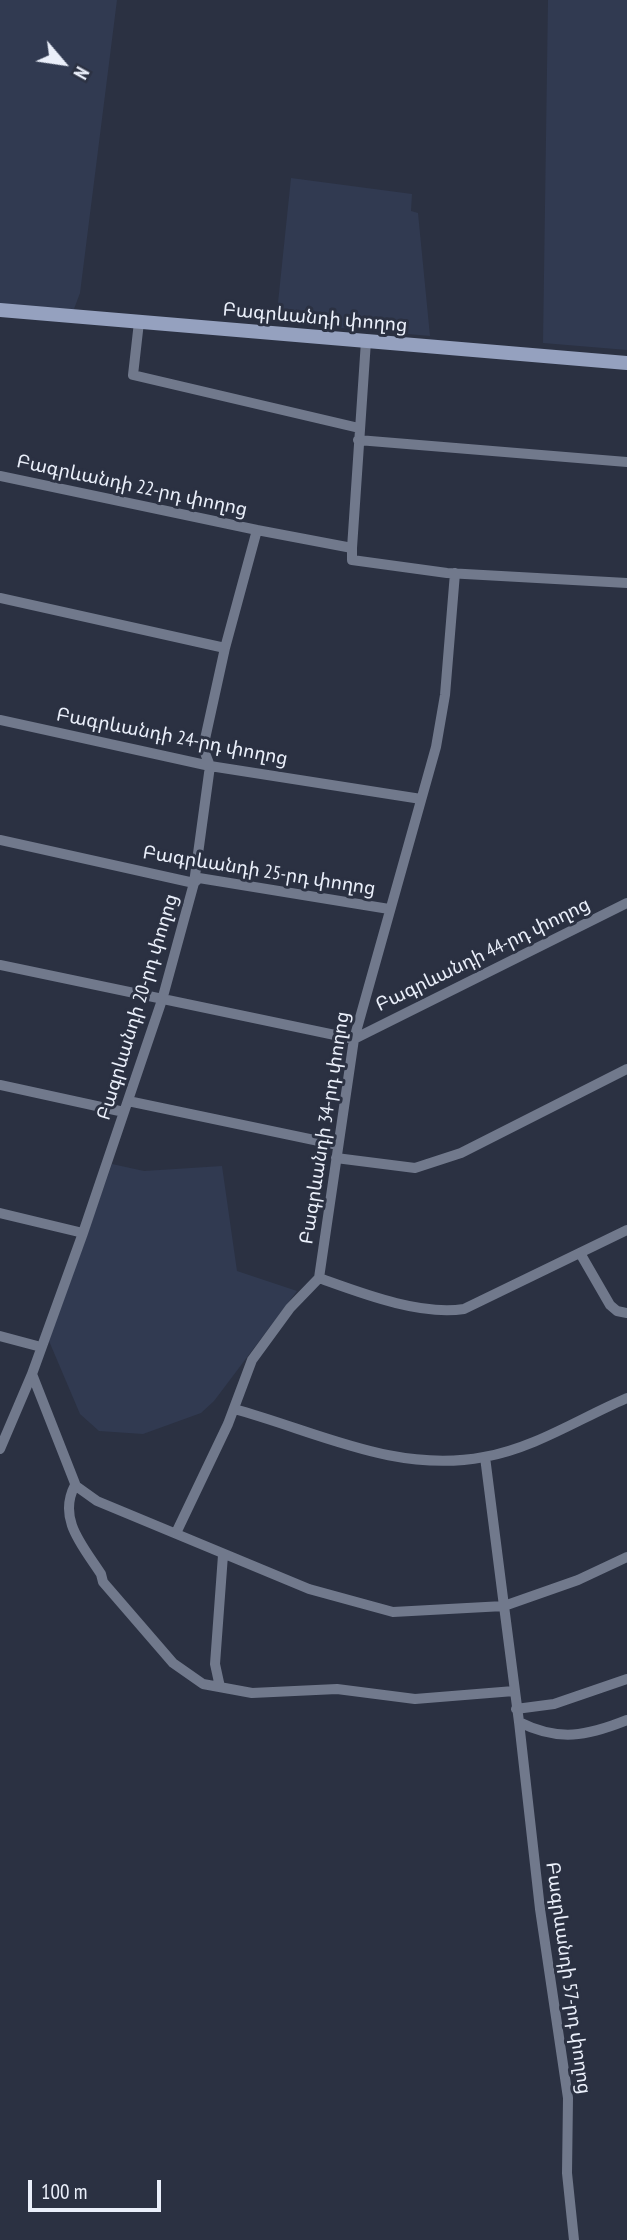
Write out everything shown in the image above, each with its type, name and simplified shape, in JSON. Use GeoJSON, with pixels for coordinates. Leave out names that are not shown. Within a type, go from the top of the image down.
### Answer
{"type":"FeatureCollection","features":[{"type":"Feature","properties":{"kind":"main road","name":"Բագրևանդի փողոց"},"geometry":{"type":"LineString","coordinates":[[0,310],[627,363]]}},
{"type":"Feature","properties":{"kind":"street"},"geometry":{"type":"LineString","coordinates":[[139,322],[133,375],[359,428]]}},
{"type":"Feature","properties":{"kind":"street"},"geometry":{"type":"LineString","coordinates":[[366,341],[352,560],[455,573],[627,583]]}},
{"type":"Feature","properties":{"kind":"street"},"geometry":{"type":"LineString","coordinates":[[358,440],[627,462]]}},
{"type":"Feature","properties":{"kind":"street","name":"Բագրևանդի 22-րդ փողոց"},"geometry":{"type":"LineString","coordinates":[[0,476],[257,530]]}},
{"type":"Feature","properties":{"kind":"street"},"geometry":{"type":"LineString","coordinates":[[257,530],[352,548]]}},
{"type":"Feature","properties":{"kind":"street","name":"Բագրևանդի 20-րդ փողոց"},"geometry":{"type":"LineString","coordinates":[[0,1449],[32,1374],[83,1233],[162,1000],[194,883],[210,766],[205,739],[225,648],[257,530]]}},
{"type":"Feature","properties":{"kind":"street","name":"Բագրևանդի 34-րդ փողոց"},"geometry":{"type":"LineString","coordinates":[[319,1279],[354,1039],[436,747],[445,695],[455,573]]}},
{"type":"Feature","properties":{"kind":"street"},"geometry":{"type":"LineString","coordinates":[[0,598],[225,648]]}},
{"type":"Feature","properties":{"kind":"street","name":"Բագրևանդի 24-րդ փողոց"},"geometry":{"type":"LineString","coordinates":[[0,720],[210,766],[421,799]]}},
{"type":"Feature","properties":{"kind":"street","name":"Բագրևանդի 25-րդ փողոց"},"geometry":{"type":"LineString","coordinates":[[0,840],[194,883],[199,878],[389,909]]}},
{"type":"Feature","properties":{"kind":"street","name":"Բագրևանդի 44-րդ փողոց"},"geometry":{"type":"LineString","coordinates":[[354,1039],[627,903]]}},
{"type":"Feature","properties":{"kind":"street"},"geometry":{"type":"LineString","coordinates":[[0,965],[354,1039]]}},
{"type":"Feature","properties":{"kind":"street"},"geometry":{"type":"LineString","coordinates":[[336,1158],[415,1168],[461,1153],[627,1069]]}},
{"type":"Feature","properties":{"kind":"street"},"geometry":{"type":"LineString","coordinates":[[0,1085],[338,1145]]}},
{"type":"Feature","properties":{"kind":"street"},"geometry":{"type":"LineString","coordinates":[[0,1213],[83,1233]]}},
{"type":"Feature","properties":{"kind":"street"},"geometry":{"type":"LineString","coordinates":[[177,1534],[234,1409],[252,1360],[290,1308],[319,1279],[379,1300],[450,1311],[464,1309],[627,1230]]}},
{"type":"Feature","properties":{"kind":"street"},"geometry":{"type":"LineString","coordinates":[[580,1253],[610,1305],[617,1311],[627,1313]]}},
{"type":"Feature","properties":{"kind":"street"},"geometry":{"type":"LineString","coordinates":[[0,1336],[41,1347]]}},
{"type":"Feature","properties":{"kind":"street"},"geometry":{"type":"LineString","coordinates":[[32,1374],[75,1485],[97,1501],[309,1589],[393,1612],[504,1606],[578,1580],[627,1557]]}},
{"type":"Feature","properties":{"kind":"street"},"geometry":{"type":"LineString","coordinates":[[234,1409],[377,1454],[417,1461],[458,1460],[485,1457],[554,1434],[627,1398]]}},
{"type":"Feature","properties":{"kind":"street","name":"Բագրևանդի 57-րդ փողոց"},"geometry":{"type":"LineString","coordinates":[[485,1457],[540,1909],[568,2098],[567,2173],[574,2240]]}},
{"type":"Feature","properties":{"kind":"street"},"geometry":{"type":"LineString","coordinates":[[75,1485],[70,1494],[67,1514],[103,1582],[173,1663],[203,1684],[252,1693],[337,1689],[415,1699],[514,1691]]}},
{"type":"Feature","properties":{"kind":"street"},"geometry":{"type":"LineString","coordinates":[[220,1688],[215,1664],[223,1555]]}},
{"type":"Feature","properties":{"kind":"street"},"geometry":{"type":"LineString","coordinates":[[516,1709],[554,1704],[627,1679]]}},
{"type":"Feature","properties":{"kind":"street"},"geometry":{"type":"LineString","coordinates":[[519,1722],[532,1728],[569,1736],[594,1733],[627,1720]]}},
{"type":"Feature","properties":{"kind":"shaded area"},"geometry":{"type":"Polygon","coordinates":[[[0,0],[117,0],[80,293],[74,309],[0,305],[0,0]]]}},
{"type":"Feature","properties":{"kind":"shaded area"},"geometry":{"type":"Polygon","coordinates":[[[548,0],[627,0],[627,350],[543,343],[548,0]]]}},
{"type":"Feature","properties":{"kind":"shaded area"},"geometry":{"type":"Polygon","coordinates":[[[291,178],[412,194],[411,211],[418,213],[430,336],[276,322],[291,178]]]}},
{"type":"Feature","properties":{"kind":"shaded area"},"geometry":{"type":"Polygon","coordinates":[[[112,1164],[144,1171],[222,1166],[237,1271],[297,1291],[214,1401],[201,1413],[143,1434],[99,1431],[80,1414],[49,1341],[112,1164]]]}}]}
